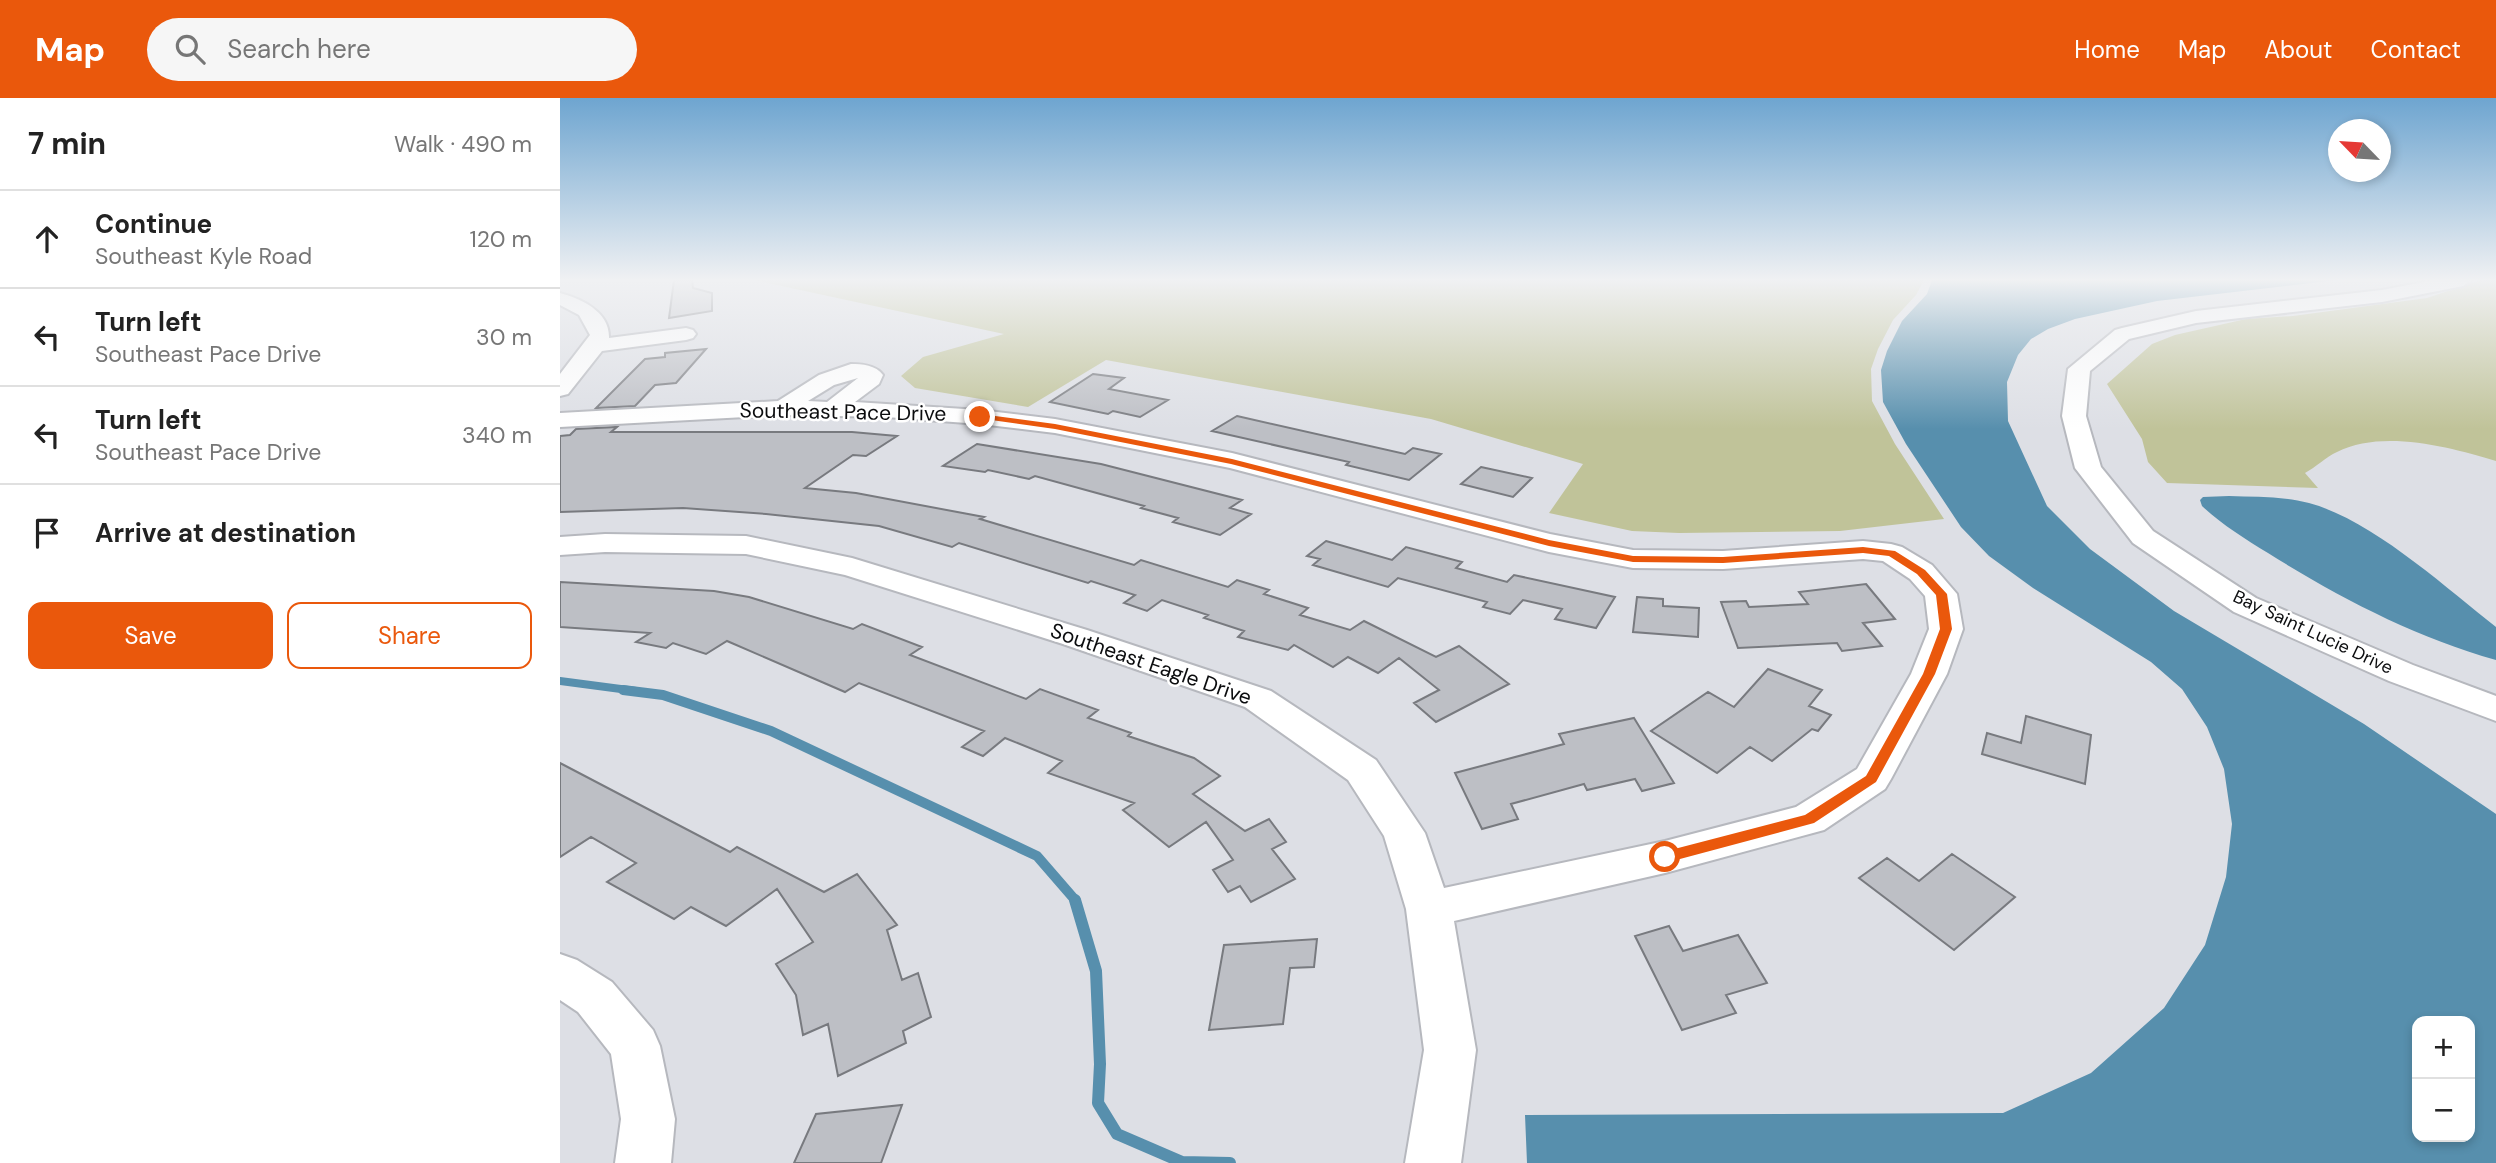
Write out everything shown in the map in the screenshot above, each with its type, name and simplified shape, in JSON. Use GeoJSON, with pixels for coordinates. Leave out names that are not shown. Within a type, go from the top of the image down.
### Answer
{"type":"FeatureCollection","features":[{"type":"Feature","properties":{"kind":"street"},"geometry":{"type":"LineString","coordinates":[[560,389],[595,346],[600,335],[598,330]]}},
{"type":"Feature","properties":{"kind":"street","name":"Bay Saint Lucie Drive"},"geometry":{"type":"LineString","coordinates":[[2141,330],[2122,334],[2078,369],[2074,416],[2088,468],[2143,537],[2245,605],[2401,673],[2496,709]]}},
{"type":"Feature","properties":{"kind":"street"},"geometry":{"type":"LineString","coordinates":[[595,346],[687,334]]}},
{"type":"Feature","properties":{"kind":"street"},"geometry":{"type":"LineString","coordinates":[[783,408],[836,375],[854,370],[872,375],[871,379],[832,409]]}},
{"type":"Feature","properties":{"kind":"street","name":"Southeast Pace Drive"},"geometry":{"type":"LineString","coordinates":[[560,420],[783,408],[966,416],[1055,426],[1232,461],[1549,543],[1633,559],[1723,560],[1863,550],[1891,553],[1921,572],[1941,594],[1946,629],[1929,674],[1871,779],[1810,819],[1665,857],[1429,909]]}},
{"type":"Feature","properties":{"kind":"street","name":"Southeast Eagle Drive"},"geometry":{"type":"LineString","coordinates":[[560,546],[605,543],[746,545],[852,567],[1075,637],[1258,699],[1362,769],[1404,833],[1429,909],[1450,1050],[1433,1163]]}},
{"type":"Feature","properties":{"kind":"street"},"geometry":{"type":"LineString","coordinates":[[560,974],[595,998],[635,1046],[648,1119],[643,1163]]}},
{"type":"Feature","properties":{"kind":"green space"},"geometry":{"type":"Polygon","coordinates":[[[984,330],[1888,330],[1871,369],[1872,401],[1895,444],[1944,519],[1840,531],[1632,531],[1549,513],[1583,464],[1431,419],[1106,360],[1028,407],[915,388],[901,376],[923,357],[1004,334],[984,330]]]}},
{"type":"Feature","properties":{"kind":"green space"},"geometry":{"type":"Polygon","coordinates":[[[2199,330],[2496,330],[2496,461],[2437,446],[2395,441],[2374,442],[2337,452],[2305,473],[2318,488],[2167,483],[2148,462],[2142,439],[2107,384],[2152,344],[2199,330]]]}},
{"type":"Feature","properties":{"kind":"water"},"geometry":{"type":"Polygon","coordinates":[[[1898,330],[2047,330],[2031,339],[2018,355],[2007,382],[2008,421],[2047,506],[2090,549],[2174,611],[2364,724],[2496,814],[2496,1163],[1527,1163],[1525,1115],[2003,1113],[2091,1073],[2164,1008],[2205,945],[2226,877],[2232,824],[2224,769],[2207,727],[2182,689],[2151,662],[2033,588],[1989,556],[1961,527],[1906,444],[1883,402],[1881,370],[1898,330]]]}},
{"type":"Feature","properties":{"kind":"water"},"geometry":{"type":"Polygon","coordinates":[[[2203,497],[2269,497],[2309,503],[2358,524],[2407,556],[2496,627],[2496,660],[2436,640],[2350,600],[2242,537],[2209,513],[2200,500],[2203,497]]]}},
{"type":"Feature","properties":{"kind":"building"},"geometry":{"type":"Polygon","coordinates":[[[706,349],[676,383],[655,385],[635,406],[596,408],[645,359],[665,357],[665,353],[706,349]]]}},
{"type":"Feature","properties":{"kind":"building"},"geometry":{"type":"Polygon","coordinates":[[[1093,374],[1124,378],[1109,389],[1168,400],[1140,417],[1113,411],[1108,414],[1050,402],[1093,374]]]}},
{"type":"Feature","properties":{"kind":"building"},"geometry":{"type":"Polygon","coordinates":[[[1237,416],[1405,454],[1413,448],[1441,454],[1409,480],[1346,465],[1349,462],[1212,431],[1237,416]]]}},
{"type":"Feature","properties":{"kind":"building"},"geometry":{"type":"Polygon","coordinates":[[[617,427],[611,432],[852,432],[897,436],[866,456],[853,455],[805,488],[856,493],[984,517],[980,519],[1134,565],[1141,560],[1228,587],[1237,580],[1269,590],[1264,594],[1308,608],[1300,615],[1350,630],[1364,621],[1436,657],[1459,646],[1509,684],[1436,722],[1414,703],[1439,690],[1399,658],[1378,673],[1348,657],[1333,667],[1294,645],[1288,650],[1238,637],[1244,631],[1204,618],[1208,615],[1162,600],[1147,611],[1124,603],[1135,595],[959,543],[952,547],[879,526],[766,514],[683,508],[560,512],[560,436],[570,435],[576,429],[617,427]]]}},
{"type":"Feature","properties":{"kind":"building"},"geometry":{"type":"Polygon","coordinates":[[[977,444],[1101,464],[1242,500],[1230,508],[1251,514],[1220,535],[1173,522],[1178,518],[1141,508],[1144,506],[1035,476],[1029,479],[988,470],[985,472],[943,466],[977,444]]]}},
{"type":"Feature","properties":{"kind":"building"},"geometry":{"type":"Polygon","coordinates":[[[1481,467],[1532,478],[1513,497],[1461,484],[1481,467]]]}},
{"type":"Feature","properties":{"kind":"building"},"geometry":{"type":"Polygon","coordinates":[[[1326,541],[1392,560],[1406,547],[1462,562],[1456,568],[1507,582],[1514,575],[1615,597],[1596,628],[1555,619],[1562,609],[1523,600],[1510,614],[1483,607],[1487,602],[1398,578],[1388,587],[1313,565],[1320,559],[1307,556],[1326,541]]]}},
{"type":"Feature","properties":{"kind":"building"},"geometry":{"type":"Polygon","coordinates":[[[560,582],[714,591],[749,597],[853,629],[862,624],[922,647],[910,655],[1026,699],[1040,689],[1098,710],[1088,718],[1131,733],[1128,736],[1194,758],[1220,776],[1193,794],[1245,831],[1269,819],[1286,842],[1272,849],[1295,879],[1251,902],[1240,886],[1228,892],[1213,870],[1233,860],[1206,822],[1169,847],[1123,810],[1134,803],[1048,773],[1062,761],[1005,738],[983,756],[962,747],[984,731],[859,683],[845,692],[727,641],[706,654],[673,643],[666,648],[636,642],[650,633],[560,627],[560,582]]]}},
{"type":"Feature","properties":{"kind":"building"},"geometry":{"type":"Polygon","coordinates":[[[1866,584],[1895,619],[1863,623],[1882,646],[1842,651],[1837,643],[1738,648],[1721,602],[1746,601],[1749,607],[1808,604],[1799,592],[1866,584]]]}},
{"type":"Feature","properties":{"kind":"building"},"geometry":{"type":"Polygon","coordinates":[[[1637,597],[1663,599],[1663,606],[1699,608],[1698,637],[1633,632],[1637,597]]]}},
{"type":"Feature","properties":{"kind":"building"},"geometry":{"type":"Polygon","coordinates":[[[1768,669],[1822,690],[1809,706],[1831,715],[1818,731],[1812,729],[1772,761],[1750,747],[1717,773],[1651,731],[1708,692],[1734,707],[1768,669]]]}},
{"type":"Feature","properties":{"kind":"building"},"geometry":{"type":"Polygon","coordinates":[[[2026,716],[2091,735],[2085,784],[1982,754],[1987,733],[2021,743],[2026,716]]]}},
{"type":"Feature","properties":{"kind":"building"},"geometry":{"type":"Polygon","coordinates":[[[1634,718],[1674,783],[1642,791],[1635,779],[1587,790],[1584,784],[1511,804],[1518,819],[1482,829],[1455,773],[1564,744],[1559,734],[1634,718]]]}},
{"type":"Feature","properties":{"kind":"building"},"geometry":{"type":"Polygon","coordinates":[[[560,763],[730,852],[737,847],[824,892],[857,874],[897,925],[887,930],[902,980],[918,973],[931,1017],[903,1031],[906,1043],[838,1076],[828,1024],[803,1035],[796,995],[776,964],[813,942],[777,889],[726,926],[691,907],[674,919],[607,882],[636,863],[591,837],[560,857],[560,763]]]}},
{"type":"Feature","properties":{"kind":"building"},"geometry":{"type":"Polygon","coordinates":[[[1952,854],[2015,897],[1954,950],[1859,878],[1887,858],[1919,881],[1952,854]]]}},
{"type":"Feature","properties":{"kind":"building"},"geometry":{"type":"Polygon","coordinates":[[[1669,926],[1683,951],[1738,935],[1767,983],[1726,995],[1736,1013],[1682,1030],[1635,936],[1669,926]]]}},
{"type":"Feature","properties":{"kind":"building"},"geometry":{"type":"Polygon","coordinates":[[[1317,939],[1314,967],[1290,968],[1283,1024],[1209,1030],[1224,945],[1317,939]]]}},
{"type":"Feature","properties":{"kind":"building"},"geometry":{"type":"Polygon","coordinates":[[[902,1105],[881,1163],[794,1163],[816,1114],[902,1105]]]}},
{"type":"Feature","properties":{"kind":"waterway"},"geometry":{"type":"LineString","coordinates":[[560,681],[636,691]]}},
{"type":"Feature","properties":{"kind":"waterway"},"geometry":{"type":"LineString","coordinates":[[623,690],[663,695],[771,731],[1037,856],[1076,901]]}},
{"type":"Feature","properties":{"kind":"waterway"},"geometry":{"type":"LineString","coordinates":[[1075,900],[1096,971],[1100,1064],[1098,1103],[1117,1134],[1182,1162],[1230,1163]]}},
{"type":"Feature","properties":{"kind":"route"},"geometry":{"type":"LineString","coordinates":[[980,417],[1055,426],[1232,461],[1549,543],[1633,559],[1723,560],[1863,550],[1891,553],[1921,572],[1941,594],[1946,629],[1929,674],[1871,779],[1810,819],[1665,857]]}}]}
